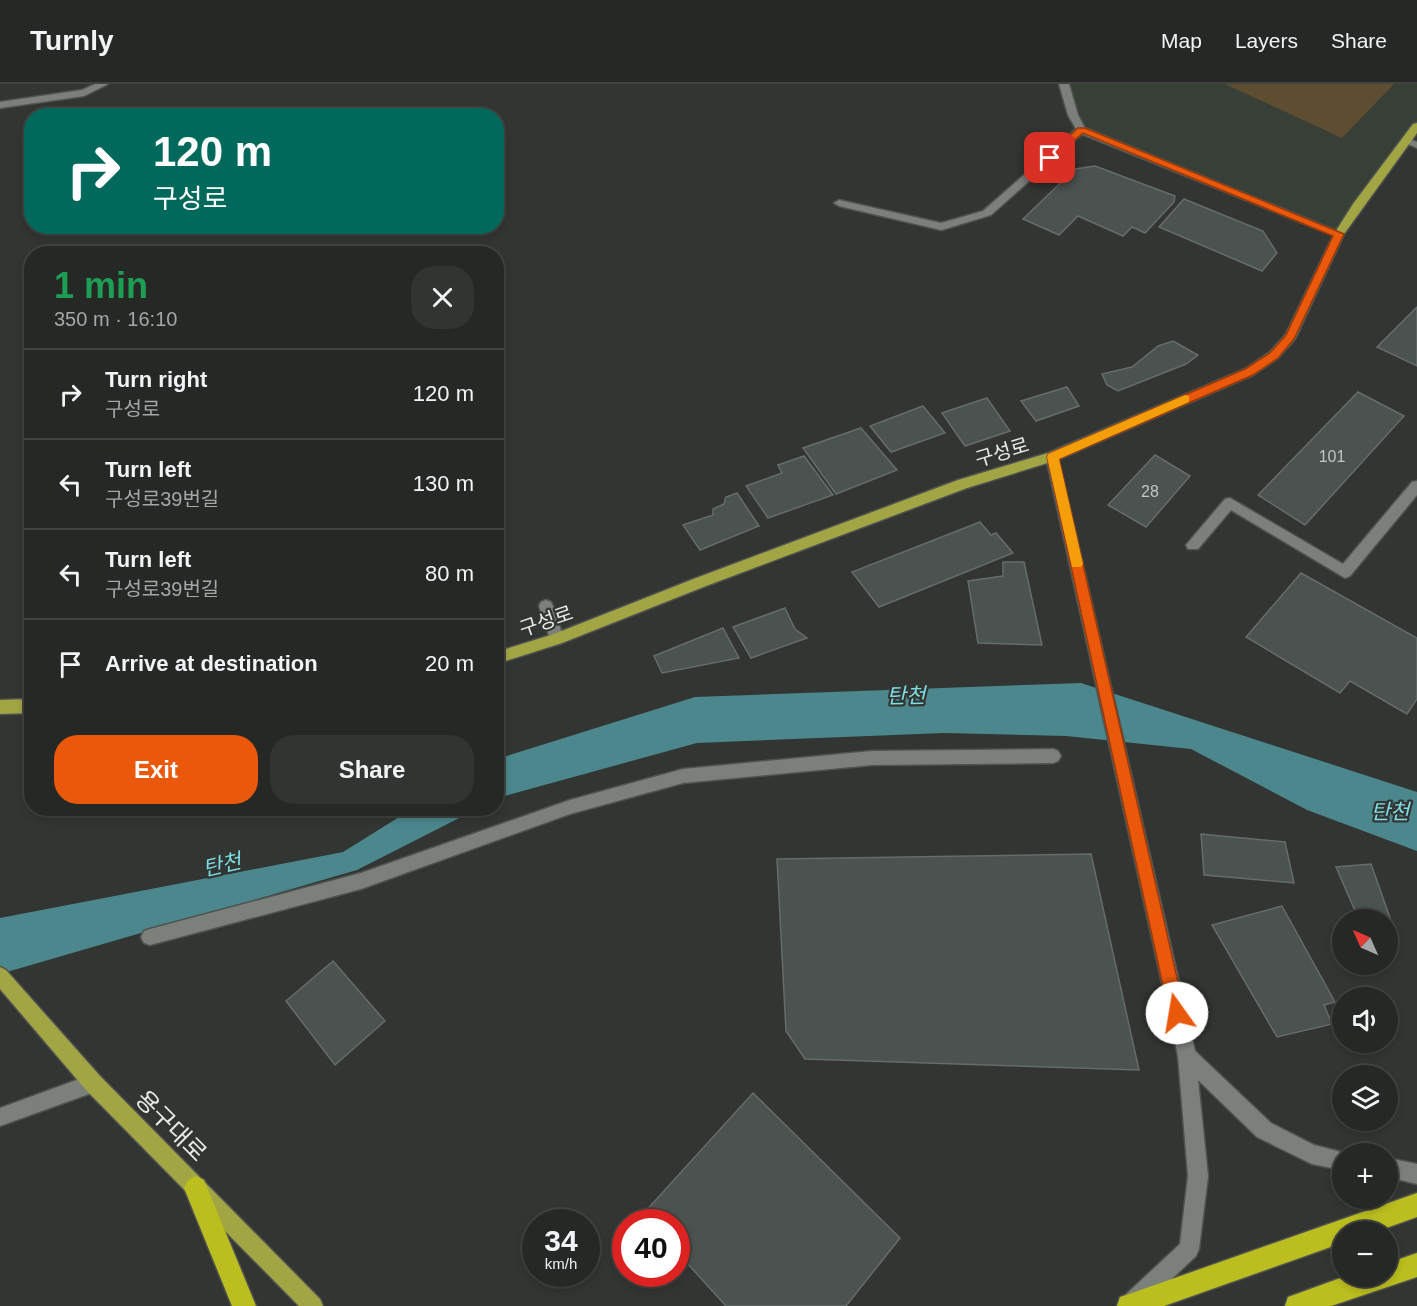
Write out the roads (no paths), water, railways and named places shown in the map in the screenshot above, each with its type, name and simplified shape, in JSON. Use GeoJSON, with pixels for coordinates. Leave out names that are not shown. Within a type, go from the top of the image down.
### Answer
{"type":"FeatureCollection","features":[{"type":"Feature","properties":{"kind":"highway"},"geometry":{"type":"LineString","coordinates":[[196,1188],[244,1306]]}},
{"type":"Feature","properties":{"kind":"highway"},"geometry":{"type":"LineString","coordinates":[[1128,1306],[1417,1205]]}},
{"type":"Feature","properties":{"kind":"highway"},"geometry":{"type":"LineString","coordinates":[[1398,1272],[1417,1265]]}},
{"type":"Feature","properties":{"kind":"highway"},"geometry":{"type":"LineString","coordinates":[[1297,1306],[1351,1287]]}},
{"type":"Feature","properties":{"kind":"main road","name":"구성로"},"geometry":{"type":"LineString","coordinates":[[504,656],[557,639],[690,586],[963,484],[1052,457],[1249,372],[1274,356],[1291,336],[1339,234],[1357,206],[1412,143],[1417,126]]}},
{"type":"Feature","properties":{"kind":"main road"},"geometry":{"type":"LineString","coordinates":[[0,707],[24,706]]}},
{"type":"Feature","properties":{"kind":"main road","name":"용구대로"},"geometry":{"type":"LineString","coordinates":[[0,976],[93,1083],[314,1306]]}},
{"type":"Feature","properties":{"kind":"street"},"geometry":{"type":"LineString","coordinates":[[0,105],[84,93],[103,84]]}},
{"type":"Feature","properties":{"kind":"street"},"geometry":{"type":"LineString","coordinates":[[1064,84],[1073,115],[1081,130],[1339,234]]}},
{"type":"Feature","properties":{"kind":"street"},"geometry":{"type":"LineString","coordinates":[[839,203],[941,227],[987,213],[1081,130]]}},
{"type":"Feature","properties":{"kind":"street"},"geometry":{"type":"LineString","coordinates":[[1052,457],[1186,1056],[1198,1176],[1189,1249],[1128,1306]]}},
{"type":"Feature","properties":{"kind":"street"},"geometry":{"type":"LineString","coordinates":[[1193,545],[1230,503],[1345,572],[1417,486]]}},
{"type":"Feature","properties":{"kind":"street"},"geometry":{"type":"LineString","coordinates":[[546,606],[557,639]]}},
{"type":"Feature","properties":{"kind":"street"},"geometry":{"type":"LineString","coordinates":[[150,937],[361,881],[570,807],[683,776],[872,758],[1053,756]]}},
{"type":"Feature","properties":{"kind":"street"},"geometry":{"type":"LineString","coordinates":[[1186,1056],[1264,1130],[1312,1154],[1332,1158]]}},
{"type":"Feature","properties":{"kind":"street"},"geometry":{"type":"LineString","coordinates":[[0,1117],[93,1083]]}},
{"type":"Feature","properties":{"kind":"street"},"geometry":{"type":"LineString","coordinates":[[1398,1170],[1417,1174]]}},
{"type":"Feature","properties":{"kind":"water","name":"탄천"},"geometry":{"type":"Polygon","coordinates":[[[1081,683],[1417,792],[1417,851],[1307,810],[1191,749],[1066,736],[944,733],[697,743],[504,796],[504,757],[695,697],[1081,683]]]}},
{"type":"Feature","properties":{"kind":"water","name":"탄천"},"geometry":{"type":"Polygon","coordinates":[[[401,816],[463,816],[357,870],[0,974],[0,918],[343,852],[401,816]]]}}]}
